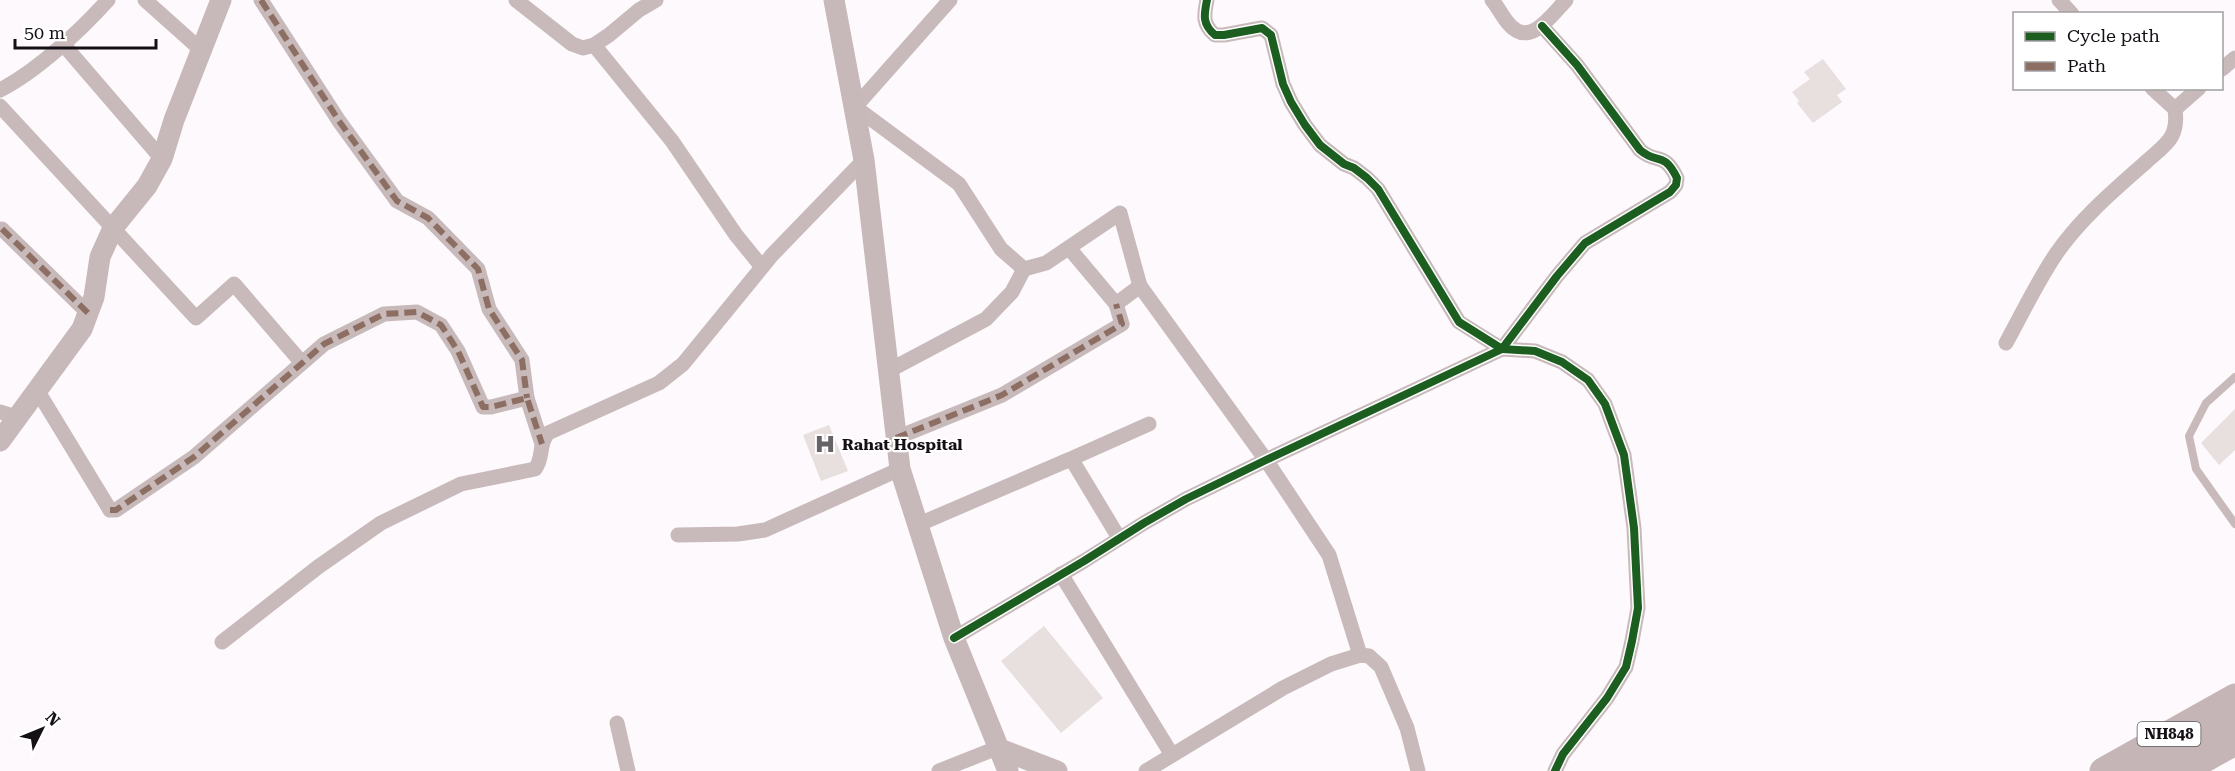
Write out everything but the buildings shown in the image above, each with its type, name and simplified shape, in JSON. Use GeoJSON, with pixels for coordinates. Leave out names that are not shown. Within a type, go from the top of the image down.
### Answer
{"type":"FeatureCollection","features":[{"type":"Feature","properties":{"kind":"highway","name":"NH848"},"geometry":{"type":"LineString","coordinates":[[2103,771],[2235,697]]}},
{"type":"Feature","properties":{"kind":"highway"},"geometry":{"type":"LineString","coordinates":[[2144,771],[2235,720]]}},
{"type":"Feature","properties":{"kind":"highway","name":"NH848"},"geometry":{"type":"LineString","coordinates":[[2183,771],[2235,741]]}},
{"type":"Feature","properties":{"kind":"street"},"geometry":{"type":"LineString","coordinates":[[0,90],[16,82],[85,26],[108,0]]}},
{"type":"Feature","properties":{"kind":"street"},"geometry":{"type":"LineString","coordinates":[[145,0],[201,50]]}},
{"type":"Feature","properties":{"kind":"street"},"geometry":{"type":"LineString","coordinates":[[0,441],[8,414],[37,390],[82,329],[94,297],[100,257],[113,228],[147,186],[162,159],[174,120],[221,0]]}},
{"type":"Feature","properties":{"kind":"street"},"geometry":{"type":"LineString","coordinates":[[261,0],[372,171],[397,201],[428,218],[478,268],[489,309],[522,360],[527,398],[542,444]]}},
{"type":"Feature","properties":{"kind":"street"},"geometry":{"type":"LineString","coordinates":[[516,0],[572,44],[582,48],[594,45],[639,10],[656,0]]}},
{"type":"Feature","properties":{"kind":"street"},"geometry":{"type":"LineString","coordinates":[[834,0],[864,160],[900,469],[954,638],[1008,771]]}},
{"type":"Feature","properties":{"kind":"street"},"geometry":{"type":"LineString","coordinates":[[855,107],[950,0]]}},
{"type":"Feature","properties":{"kind":"street"},"geometry":{"type":"LineString","coordinates":[[1207,0],[1205,25],[1215,35],[1224,36],[1262,28],[1268,31],[1273,42],[1283,84],[1305,125],[1320,145],[1344,164],[1354,168],[1378,189],[1459,322],[1502,349],[1535,351],[1562,362],[1588,380],[1605,404],[1624,454],[1634,528],[1638,608],[1626,667],[1607,698],[1563,754],[1555,771]]}},
{"type":"Feature","properties":{"kind":"street"},"geometry":{"type":"LineString","coordinates":[[1492,0],[1506,22],[1521,34],[1530,33],[1542,26],[1566,0]]}},
{"type":"Feature","properties":{"kind":"street"},"geometry":{"type":"LineString","coordinates":[[2059,0],[2071,12]]}},
{"type":"Feature","properties":{"kind":"street"},"geometry":{"type":"LineString","coordinates":[[954,638],[1186,499],[1502,349],[1585,243],[1659,200],[1676,185],[1677,178],[1667,162],[1645,155],[1640,150],[1577,65],[1542,26]]}},
{"type":"Feature","properties":{"kind":"street"},"geometry":{"type":"LineString","coordinates":[[63,44],[162,159]]}},
{"type":"Feature","properties":{"kind":"street"},"geometry":{"type":"LineString","coordinates":[[594,45],[672,141],[736,235],[762,267]]}},
{"type":"Feature","properties":{"kind":"street"},"geometry":{"type":"LineString","coordinates":[[2223,68],[2235,58]]}},
{"type":"Feature","properties":{"kind":"street"},"geometry":{"type":"LineString","coordinates":[[2006,343],[2056,255],[2070,237],[2104,199],[2173,135],[2177,125],[2175,109],[2154,90]]}},
{"type":"Feature","properties":{"kind":"street"},"geometry":{"type":"LineString","coordinates":[[2175,109],[2197,90]]}},
{"type":"Feature","properties":{"kind":"street"},"geometry":{"type":"LineString","coordinates":[[0,106],[196,318],[234,284],[302,363]]}},
{"type":"Feature","properties":{"kind":"street"},"geometry":{"type":"LineString","coordinates":[[855,107],[959,184],[1001,249],[1024,269]]}},
{"type":"Feature","properties":{"kind":"street"},"geometry":{"type":"LineString","coordinates":[[222,642],[318,567],[381,523],[462,484],[536,469],[540,463],[542,444],[548,433],[658,384],[683,364],[762,267],[864,160]]}},
{"type":"Feature","properties":{"kind":"street"},"geometry":{"type":"LineString","coordinates":[[888,371],[986,319],[1012,292],[1024,269],[1046,263],[1120,213],[1140,285],[1266,460],[1329,555],[1360,655]]}},
{"type":"Feature","properties":{"kind":"street"},"geometry":{"type":"LineString","coordinates":[[2,229],[88,313]]}},
{"type":"Feature","properties":{"kind":"street"},"geometry":{"type":"LineString","coordinates":[[896,438],[1002,395],[1122,324],[1116,304],[1068,248]]}},
{"type":"Feature","properties":{"kind":"street"},"geometry":{"type":"LineString","coordinates":[[1116,304],[1140,285]]}},
{"type":"Feature","properties":{"kind":"street"},"geometry":{"type":"LineString","coordinates":[[37,390],[110,510],[116,510],[194,457],[324,344],[384,314],[417,312],[441,325],[458,351],[483,406],[492,407],[527,398]]}},
{"type":"Feature","properties":{"kind":"street"},"geometry":{"type":"LineString","coordinates":[[917,525],[1149,424]]}},
{"type":"Feature","properties":{"kind":"street"},"geometry":{"type":"LineString","coordinates":[[1066,460],[1072,460],[1076,465],[1119,538]]}},
{"type":"Feature","properties":{"kind":"street"},"geometry":{"type":"LineString","coordinates":[[678,535],[738,534],[765,530],[900,469]]}},
{"type":"Feature","properties":{"kind":"street"},"geometry":{"type":"LineString","coordinates":[[1061,574],[1172,755]]}},
{"type":"Feature","properties":{"kind":"street"},"geometry":{"type":"LineString","coordinates":[[1146,771],[1283,688],[1331,664],[1360,655],[1369,656],[1381,667],[1407,728],[1418,771]]}},
{"type":"Feature","properties":{"kind":"street"},"geometry":{"type":"LineString","coordinates":[[617,723],[628,771]]}},
{"type":"Feature","properties":{"kind":"street"},"geometry":{"type":"LineString","coordinates":[[939,771],[997,748],[1057,771]]}},
{"type":"Feature","properties":{"kind":"lane"},"geometry":{"type":"LineString","coordinates":[[2235,377],[2206,404],[2189,436],[2196,469],[2235,524]]}},
{"type":"Feature","properties":{"kind":"marked path"},"geometry":{"type":"LineString","coordinates":[[261,0],[339,121],[397,201],[428,218],[478,269],[489,309],[522,360],[527,398]]}},
{"type":"Feature","properties":{"kind":"marked path"},"geometry":{"type":"LineString","coordinates":[[2,229],[88,313]]}},
{"type":"Feature","properties":{"kind":"marked path"},"geometry":{"type":"LineString","coordinates":[[896,438],[1002,395],[1122,324],[1116,304]]}},
{"type":"Feature","properties":{"kind":"marked path"},"geometry":{"type":"LineString","coordinates":[[110,510],[116,510],[194,457],[324,344],[384,314],[417,312],[441,325],[458,351],[483,407],[527,398],[542,444]]}},
{"type":"Feature","properties":{"kind":"cycle path"},"geometry":{"type":"LineString","coordinates":[[1207,0],[1205,19],[1215,35],[1262,28],[1271,35],[1283,84],[1305,125],[1320,145],[1344,164],[1354,168],[1378,189],[1459,322],[1502,349],[1535,351],[1562,362],[1588,380],[1605,404],[1624,455],[1634,528],[1638,608],[1626,667],[1607,698],[1563,754],[1555,771]]}},
{"type":"Feature","properties":{"kind":"cycle path"},"geometry":{"type":"LineString","coordinates":[[954,638],[1186,499],[1502,349],[1585,243],[1670,192],[1676,185],[1677,178],[1672,169],[1664,161],[1640,150],[1577,65],[1542,26]]}},
{"type":"Feature","properties":{"kind":"place","name":"Rahat Hospital"},"geometry":{"type":"Point","coordinates":[825,444]}}]}
